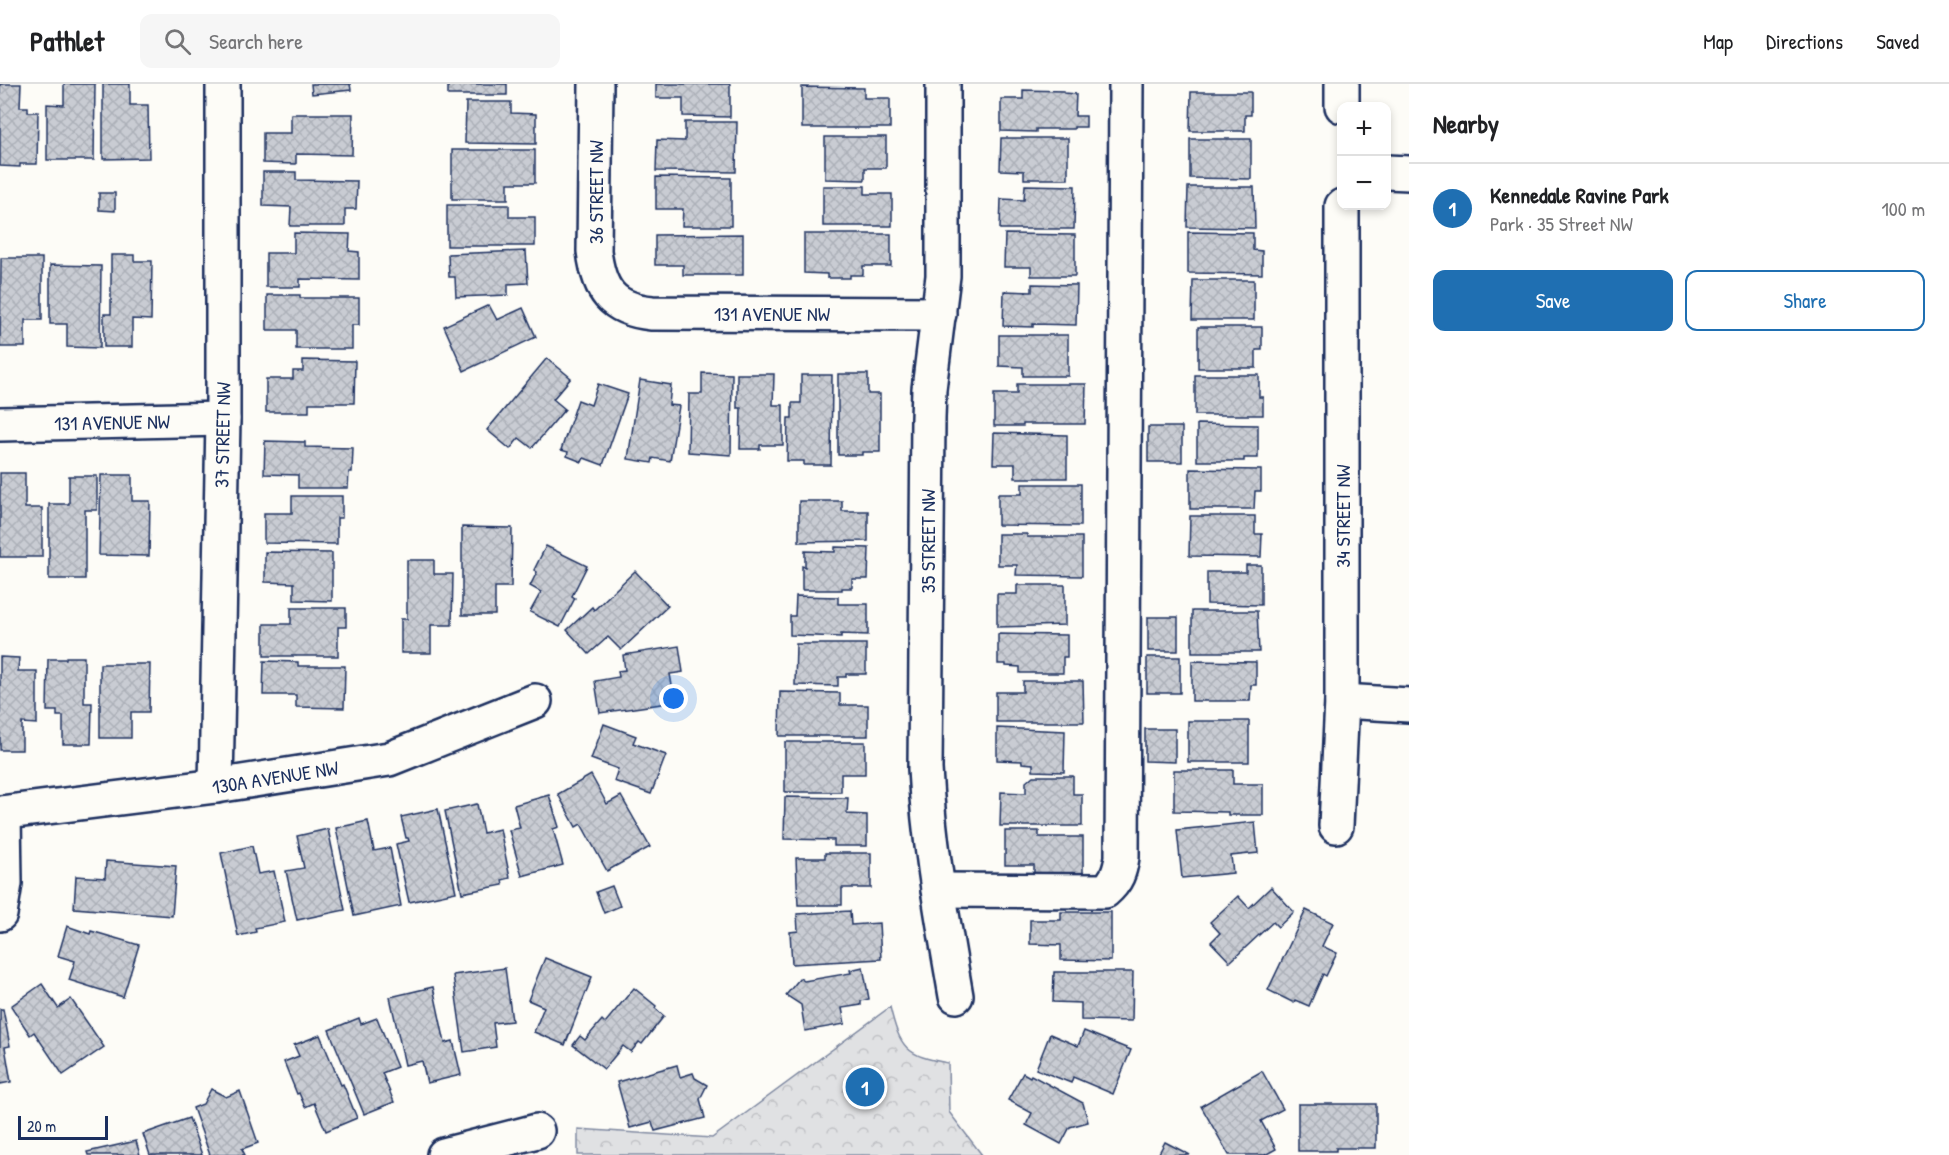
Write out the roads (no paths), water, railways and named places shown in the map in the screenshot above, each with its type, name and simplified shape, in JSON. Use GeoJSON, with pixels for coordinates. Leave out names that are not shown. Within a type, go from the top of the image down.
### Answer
{"type":"FeatureCollection","features":[{"type":"Feature","properties":{"kind":"street","name":"37 STREET NW"},"geometry":{"type":"LineString","coordinates":[[216,786],[223,419],[223,84]]}},
{"type":"Feature","properties":{"kind":"street","name":"36 STREET NW"},"geometry":{"type":"LineString","coordinates":[[596,84],[594,250],[596,270],[609,296]]}},
{"type":"Feature","properties":{"kind":"street","name":"35 STREET NW"},"geometry":{"type":"LineString","coordinates":[[943,84],[943,276],[929,389],[928,418],[926,746],[927,813],[956,996]]}},
{"type":"Feature","properties":{"kind":"street"},"geometry":{"type":"LineString","coordinates":[[938,890],[1105,891],[1114,884],[1120,871],[1122,857],[1126,84]]}},
{"type":"Feature","properties":{"kind":"street"},"geometry":{"type":"LineString","coordinates":[[1342,84],[1342,102]]}},
{"type":"Feature","properties":{"kind":"street"},"geometry":{"type":"LineString","coordinates":[[1391,172],[1409,173]]}},
{"type":"Feature","properties":{"kind":"street","name":"34 STREET NW"},"geometry":{"type":"LineString","coordinates":[[1336,826],[1342,701],[1342,210]]}},
{"type":"Feature","properties":{"kind":"street","name":"131 AVENUE NW"},"geometry":{"type":"LineString","coordinates":[[609,296],[622,306],[652,313],[939,314]]}},
{"type":"Feature","properties":{"kind":"street","name":"131 AVENUE NW"},"geometry":{"type":"LineString","coordinates":[[0,424],[223,419]]}},
{"type":"Feature","properties":{"kind":"street","name":"130A AVENUE NW"},"geometry":{"type":"LineString","coordinates":[[0,914],[4,882],[2,813],[216,786],[389,759],[535,701]]}},
{"type":"Feature","properties":{"kind":"street"},"geometry":{"type":"LineString","coordinates":[[1342,701],[1409,705]]}},
{"type":"Feature","properties":{"kind":"street"},"geometry":{"type":"LineString","coordinates":[[444,1155],[537,1131]]}},
{"type":"Feature","properties":{"kind":"place","name":"Kennedale Ravine Park"},"geometry":{"type":"Point","coordinates":[865,1087]}}]}
